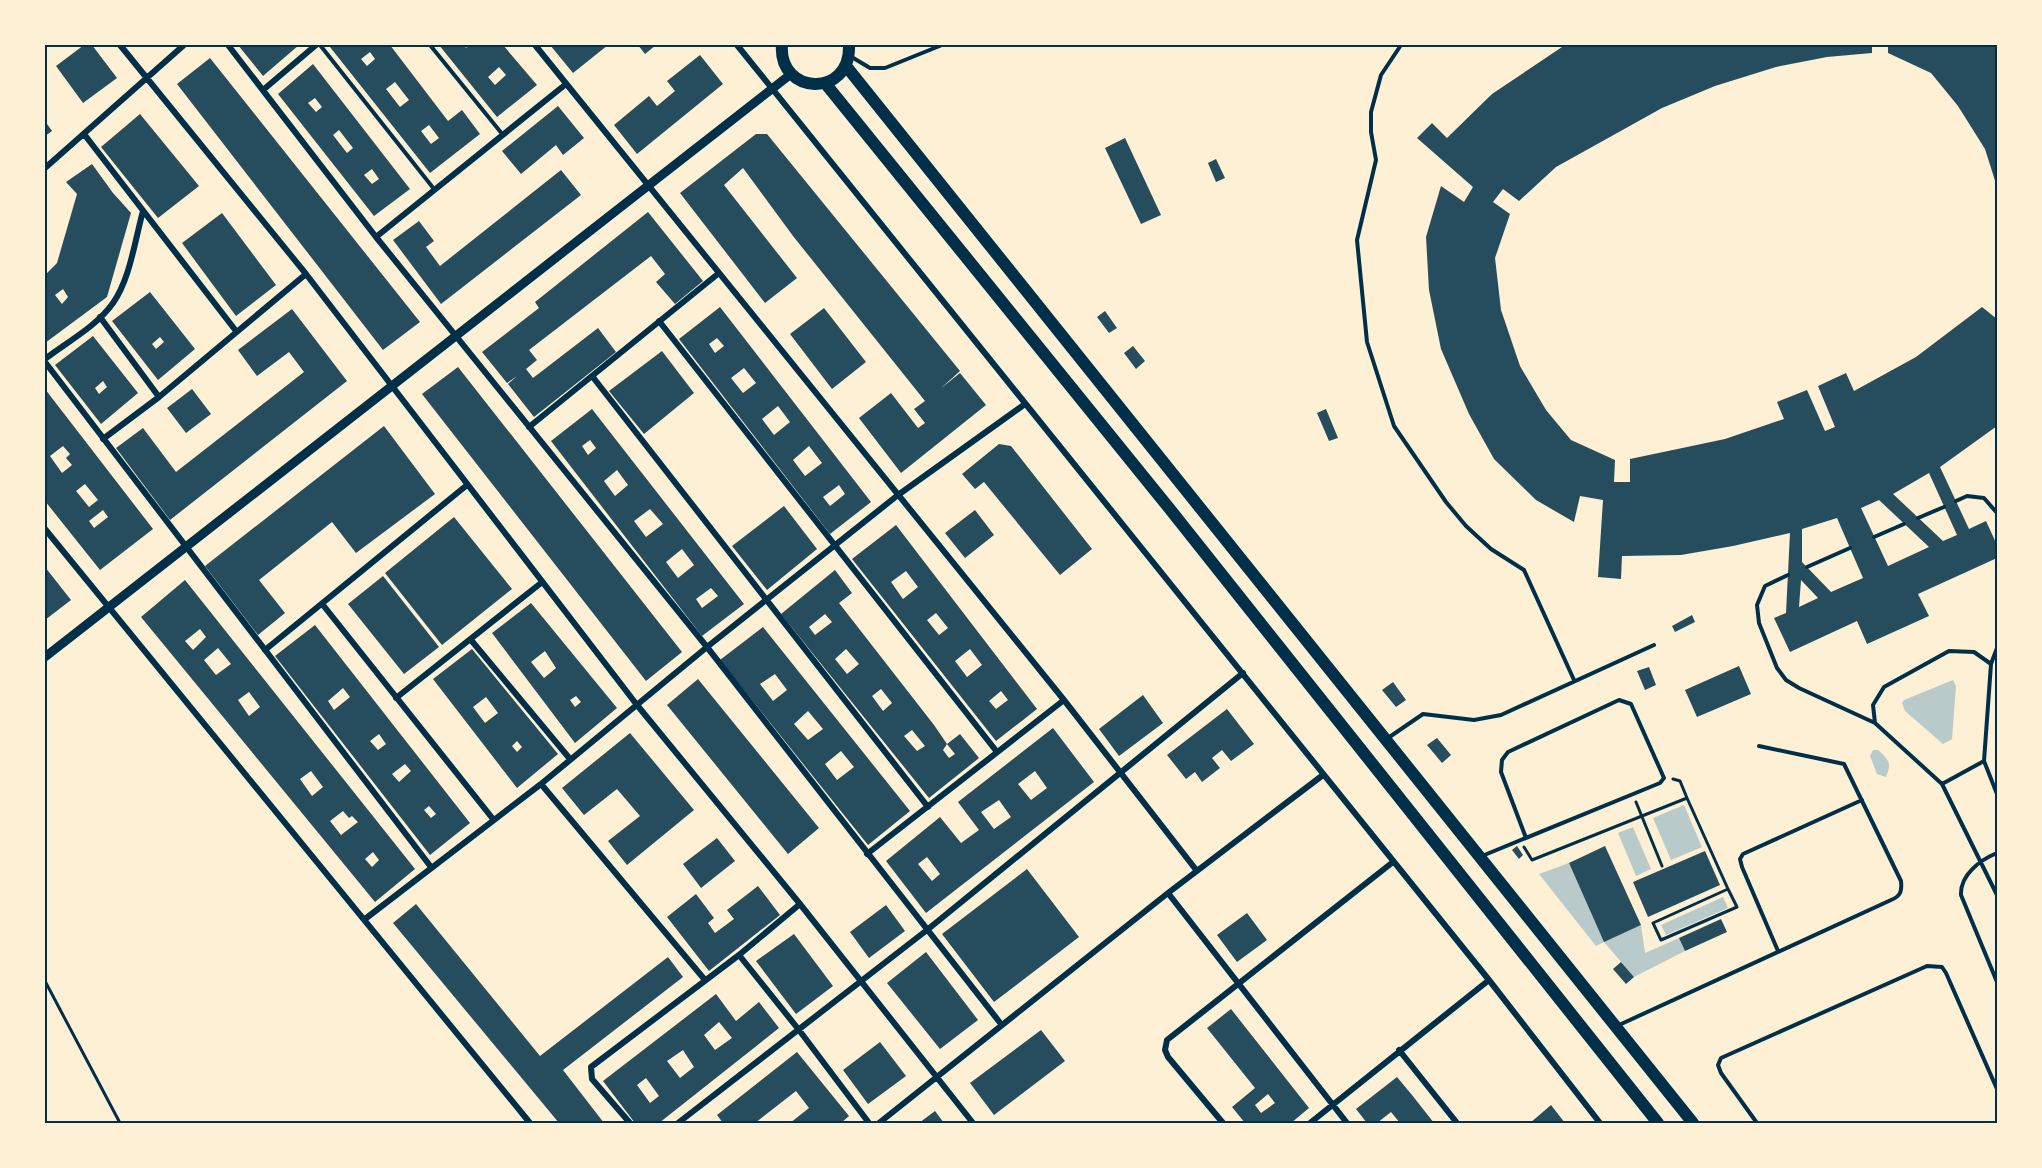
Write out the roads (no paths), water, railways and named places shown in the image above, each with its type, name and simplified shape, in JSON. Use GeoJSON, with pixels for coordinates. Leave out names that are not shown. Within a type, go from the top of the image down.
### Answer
{"type":"FeatureCollection","features":[{"type":"Feature","properties":{"kind":"highway"},"geometry":{"type":"LineString","coordinates":[[782,45],[782,56],[790,74],[807,83],[825,83],[837,77],[848,55],[1384,741],[1693,1123]]}},
{"type":"Feature","properties":{"kind":"highway"},"geometry":{"type":"LineString","coordinates":[[825,83],[1169,508],[1658,1123]]}},
{"type":"Feature","properties":{"kind":"street"},"geometry":{"type":"LineString","coordinates":[[120,45],[306,274],[390,387],[637,705],[800,904],[973,1123]]}},
{"type":"Feature","properties":{"kind":"street"},"geometry":{"type":"LineString","coordinates":[[45,168],[184,45]]}},
{"type":"Feature","properties":{"kind":"street"},"geometry":{"type":"LineString","coordinates":[[228,45],[376,237],[707,647],[1001,1024]]}},
{"type":"Feature","properties":{"kind":"street"},"geometry":{"type":"LineString","coordinates":[[263,90],[318,45]]}},
{"type":"Feature","properties":{"kind":"street"},"geometry":{"type":"LineString","coordinates":[[535,45],[1064,700],[1197,872]]}},
{"type":"Feature","properties":{"kind":"street"},"geometry":{"type":"LineString","coordinates":[[736,45],[1490,980],[1600,1123]]}},
{"type":"Feature","properties":{"kind":"street"},"geometry":{"type":"LineString","coordinates":[[45,657],[790,74]]}},
{"type":"Feature","properties":{"kind":"street"},"geometry":{"type":"LineString","coordinates":[[376,237],[566,84]]}},
{"type":"Feature","properties":{"kind":"street"},"geometry":{"type":"LineString","coordinates":[[84,134],[236,331]]}},
{"type":"Feature","properties":{"kind":"street"},"geometry":{"type":"LineString","coordinates":[[143,211],[120,290],[100,317],[45,361],[431,867]]}},
{"type":"Feature","properties":{"kind":"street"},"geometry":{"type":"LineString","coordinates":[[529,427],[719,273]]}},
{"type":"Feature","properties":{"kind":"street"},"geometry":{"type":"LineString","coordinates":[[103,438],[159,397],[306,274]]}},
{"type":"Feature","properties":{"kind":"street"},"geometry":{"type":"LineString","coordinates":[[100,317],[159,397]]}},
{"type":"Feature","properties":{"kind":"street"},"geometry":{"type":"LineString","coordinates":[[659,321],[997,752]]}},
{"type":"Feature","properties":{"kind":"street"},"geometry":{"type":"LineString","coordinates":[[592,376],[928,807]]}},
{"type":"Feature","properties":{"kind":"street"},"geometry":{"type":"LineString","coordinates":[[365,919],[541,784],[707,647],[898,495],[1025,404]]}},
{"type":"Feature","properties":{"kind":"street"},"geometry":{"type":"LineString","coordinates":[[265,651],[467,485]]}},
{"type":"Feature","properties":{"kind":"street"},"geometry":{"type":"LineString","coordinates":[[45,529],[530,1123]]}},
{"type":"Feature","properties":{"kind":"street"},"geometry":{"type":"LineString","coordinates":[[396,698],[541,583]]}},
{"type":"Feature","properties":{"kind":"street"},"geometry":{"type":"LineString","coordinates":[[322,605],[493,819]]}},
{"type":"Feature","properties":{"kind":"street"},"geometry":{"type":"LineString","coordinates":[[471,640],[570,759]]}},
{"type":"Feature","properties":{"kind":"street"},"geometry":{"type":"LineString","coordinates":[[678,1123],[927,930],[1243,674]]}},
{"type":"Feature","properties":{"kind":"street"},"geometry":{"type":"LineString","coordinates":[[867,854],[1064,700]]}},
{"type":"Feature","properties":{"kind":"street"},"geometry":{"type":"LineString","coordinates":[[879,1123],[1168,893],[1323,775]]}},
{"type":"Feature","properties":{"kind":"street"},"geometry":{"type":"LineString","coordinates":[[541,784],[705,980]]}},
{"type":"Feature","properties":{"kind":"street"},"geometry":{"type":"LineString","coordinates":[[1223,1123],[1168,1057],[1165,1045],[1167,1040],[1237,982],[1393,862]]}},
{"type":"Feature","properties":{"kind":"street"},"geometry":{"type":"LineString","coordinates":[[1168,893],[1347,1123]]}},
{"type":"Feature","properties":{"kind":"street"},"geometry":{"type":"LineString","coordinates":[[630,1123],[592,1079],[591,1067],[738,955],[800,904]]}},
{"type":"Feature","properties":{"kind":"street"},"geometry":{"type":"LineString","coordinates":[[738,955],[799,1030],[869,1123]]}},
{"type":"Feature","properties":{"kind":"street"},"geometry":{"type":"LineString","coordinates":[[1310,1123],[1490,980]]}},
{"type":"Feature","properties":{"kind":"street"},"geometry":{"type":"LineString","coordinates":[[1399,1050],[1457,1123]]}},
{"type":"Feature","properties":{"kind":"lane"},"geometry":{"type":"LineString","coordinates":[[318,45],[435,190]]}},
{"type":"Feature","properties":{"kind":"lane"},"geometry":{"type":"LineString","coordinates":[[430,45],[503,135]]}},
{"type":"Feature","properties":{"kind":"lane"},"geometry":{"type":"LineString","coordinates":[[848,55],[870,69],[885,68],[942,45]]}},
{"type":"Feature","properties":{"kind":"lane"},"geometry":{"type":"LineString","coordinates":[[1401,45],[1381,75],[1371,112],[1376,160],[1357,240],[1367,342],[1394,426],[1446,502],[1466,526],[1491,549],[1524,570],[1574,681]]}},
{"type":"Feature","properties":{"kind":"lane"},"geometry":{"type":"LineString","coordinates":[[1956,501],[1967,496],[1984,498],[1997,513]]}},
{"type":"Feature","properties":{"kind":"lane"},"geometry":{"type":"LineString","coordinates":[[1918,518],[1944,507]]}},
{"type":"Feature","properties":{"kind":"lane"},"geometry":{"type":"LineString","coordinates":[[1874,537],[1904,524]]}},
{"type":"Feature","properties":{"kind":"lane"},"geometry":{"type":"LineString","coordinates":[[1807,567],[1850,548]]}},
{"type":"Feature","properties":{"kind":"lane"},"geometry":{"type":"LineString","coordinates":[[1788,575],[1766,586],[1757,605],[1760,623],[1777,668],[1786,680],[1799,688],[1875,723],[1942,784],[1997,895]]}},
{"type":"Feature","properties":{"kind":"lane"},"geometry":{"type":"LineString","coordinates":[[1384,741],[1423,714],[1486,718],[1501,715],[1654,645]]}},
{"type":"Feature","properties":{"kind":"lane"},"geometry":{"type":"LineString","coordinates":[[1997,648],[1991,664],[1984,761],[1997,794]]}},
{"type":"Feature","properties":{"kind":"lane"},"geometry":{"type":"LineString","coordinates":[[1875,723],[1873,705],[1884,687],[1949,651],[1974,652],[1991,664]]}},
{"type":"Feature","properties":{"kind":"lane"},"geometry":{"type":"LineString","coordinates":[[1478,857],[1521,841],[1660,783],[1664,778],[1631,704],[1618,700],[1508,752],[1502,760],[1501,772],[1526,838]]}},
{"type":"Feature","properties":{"kind":"lane"},"geometry":{"type":"LineString","coordinates":[[1615,1027],[1899,897],[1902,891],[1901,881],[1844,764],[1759,747]]}},
{"type":"Feature","properties":{"kind":"lane"},"geometry":{"type":"LineString","coordinates":[[1942,784],[1984,761]]}},
{"type":"Feature","properties":{"kind":"lane"},"geometry":{"type":"LineString","coordinates":[[1778,951],[1740,859],[1743,854],[1862,800]]}},
{"type":"Feature","properties":{"kind":"lane"},"geometry":{"type":"LineString","coordinates":[[1997,853],[1981,859],[1964,880],[1961,895],[1997,982]]}},
{"type":"Feature","properties":{"kind":"lane"},"geometry":{"type":"LineString","coordinates":[[1757,1123],[1721,1073],[1718,1065],[1721,1058],[1927,966],[1942,967],[1946,973],[1997,1089]]}}]}
